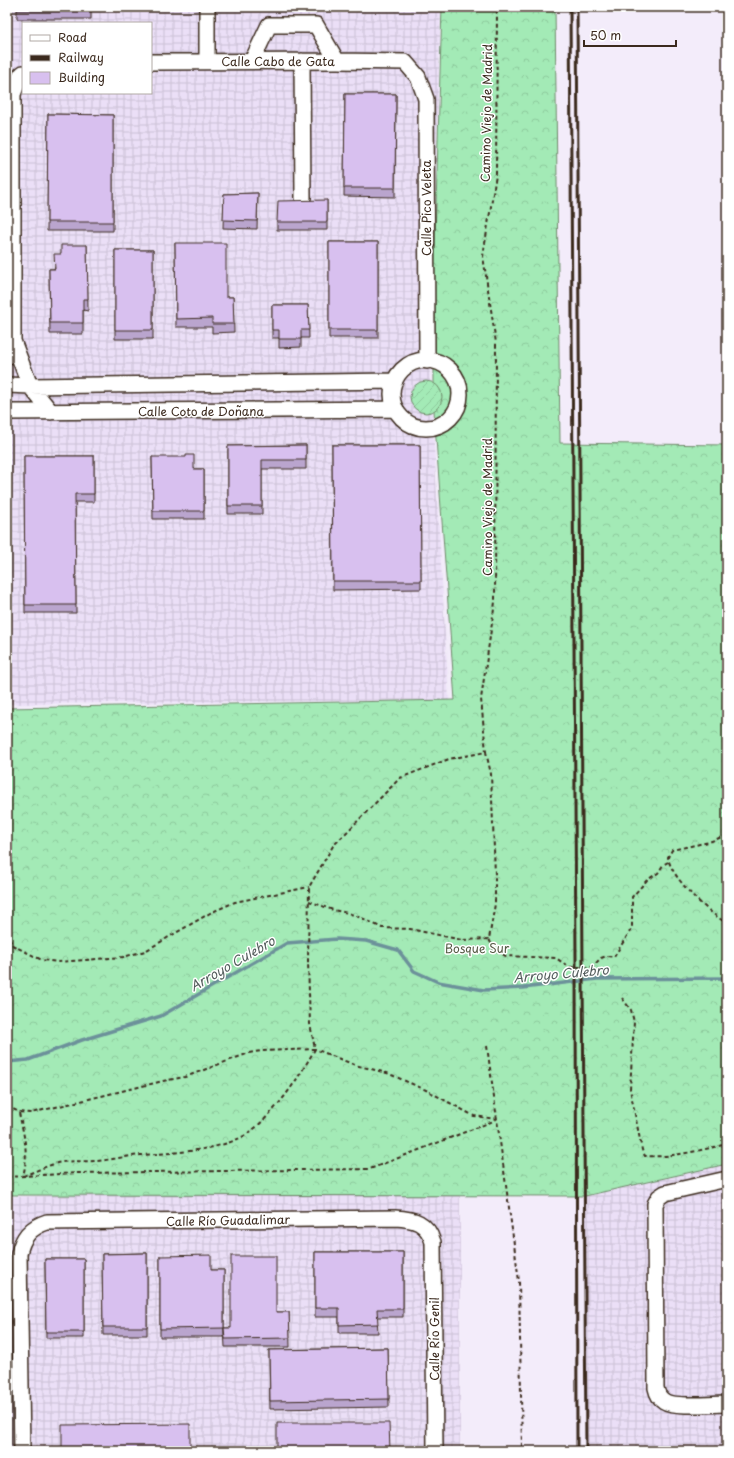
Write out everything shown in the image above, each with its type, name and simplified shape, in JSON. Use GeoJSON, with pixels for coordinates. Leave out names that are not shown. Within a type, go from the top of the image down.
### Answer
{"type":"FeatureCollection","features":[{"type":"Feature","properties":{"kind":"street"},"geometry":{"type":"LineString","coordinates":[[207,7],[208,61]]}},
{"type":"Feature","properties":{"kind":"street"},"geometry":{"type":"LineString","coordinates":[[252,61],[268,25],[316,25],[337,61]]}},
{"type":"Feature","properties":{"kind":"street"},"geometry":{"type":"LineString","coordinates":[[302,61],[303,198]]}},
{"type":"Feature","properties":{"kind":"street","name":"Calle Cabo de Gata"},"geometry":{"type":"LineString","coordinates":[[152,62],[405,62]]}},
{"type":"Feature","properties":{"kind":"street","name":"Calle Pico Veleta"},"geometry":{"type":"LineString","coordinates":[[405,62],[418,77],[426,99],[427,361]]}},
{"type":"Feature","properties":{"kind":"street"},"geometry":{"type":"LineString","coordinates":[[7,358],[13,342],[13,94],[22,74]]}},
{"type":"Feature","properties":{"kind":"street"},"geometry":{"type":"LineString","coordinates":[[13,342],[30,386],[51,412]]}},
{"type":"Feature","properties":{"kind":"street"},"geometry":{"type":"LineString","coordinates":[[427,361],[443,365],[449,370],[456,378],[460,387],[460,397],[458,406],[453,416],[440,425],[424,428],[406,422],[400,416],[393,400],[393,390],[395,381],[406,367],[416,362],[427,361]]}},
{"type":"Feature","properties":{"kind":"street"},"geometry":{"type":"LineString","coordinates":[[7,385],[30,386],[395,381]]}},
{"type":"Feature","properties":{"kind":"street","name":"Calle Coto de Doñana"},"geometry":{"type":"LineString","coordinates":[[7,412],[396,409]]}},
{"type":"Feature","properties":{"kind":"street"},"geometry":{"type":"LineString","coordinates":[[727,1179],[665,1193],[659,1197],[655,1204],[656,1388],[658,1395],[662,1400],[671,1404],[727,1404]]}},
{"type":"Feature","properties":{"kind":"street","name":"Calle Río Guadalimar"},"geometry":{"type":"LineString","coordinates":[[22,1451],[19,1254],[24,1238],[28,1232],[39,1224],[47,1222],[407,1218],[417,1221],[427,1228]]}},
{"type":"Feature","properties":{"kind":"street","name":"Calle Río Genil"},"geometry":{"type":"LineString","coordinates":[[427,1228],[433,1248],[435,1451]]}},
{"type":"Feature","properties":{"kind":"path","name":"Camino Viejo de Madrid"},"geometry":{"type":"LineString","coordinates":[[489,938],[495,904],[495,874],[491,774],[486,752],[481,699],[495,602],[496,343],[483,256],[496,175],[497,7]]}},
{"type":"Feature","properties":{"kind":"path"},"geometry":{"type":"LineString","coordinates":[[23,1176],[58,1163],[99,1161],[140,1155],[170,1154],[204,1149],[232,1141],[249,1132],[280,1102],[300,1075],[315,1049],[310,1024],[308,961],[308,910],[310,887],[333,846],[400,778],[449,758],[486,752]]}},
{"type":"Feature","properties":{"kind":"path"},"geometry":{"type":"LineString","coordinates":[[727,835],[709,842],[672,850],[668,857],[668,862],[693,896],[727,923]]}},
{"type":"Feature","properties":{"kind":"path"},"geometry":{"type":"LineString","coordinates":[[309,901],[333,910],[354,915],[382,928],[410,929],[462,940],[489,938],[494,950],[506,956],[556,958],[569,967],[592,967],[601,958],[608,956],[614,957],[619,951],[626,936],[632,928],[632,897],[647,880],[658,873],[663,865],[668,862]]}},
{"type":"Feature","properties":{"kind":"path"},"geometry":{"type":"LineString","coordinates":[[7,932],[12,945],[42,960],[60,962],[123,957],[145,951],[210,913],[235,902],[310,887]]}},
{"type":"Feature","properties":{"kind":"path"},"geometry":{"type":"LineString","coordinates":[[7,950],[12,945]]}},
{"type":"Feature","properties":{"kind":"path"},"geometry":{"type":"LineString","coordinates":[[622,998],[631,1010],[634,1022],[630,1089],[642,1150],[645,1156],[658,1157],[727,1144]]}},
{"type":"Feature","properties":{"kind":"path"},"geometry":{"type":"LineString","coordinates":[[487,1046],[519,1281],[522,1451]]}},
{"type":"Feature","properties":{"kind":"path"},"geometry":{"type":"LineString","coordinates":[[7,1106],[19,1112],[31,1113],[185,1077],[250,1053],[261,1051],[315,1049],[355,1065],[387,1073],[426,1090],[474,1116],[497,1119]]}},
{"type":"Feature","properties":{"kind":"path"},"geometry":{"type":"LineString","coordinates":[[19,1112],[26,1144],[26,1163],[23,1176]]}},
{"type":"Feature","properties":{"kind":"path"},"geometry":{"type":"LineString","coordinates":[[7,1177],[78,1173],[370,1169],[497,1119]]}},
{"type":"Feature","properties":{"kind":"shaded area"},"geometry":{"type":"Polygon","coordinates":[[[7,7],[441,7],[429,360],[449,700],[7,704],[7,7]]]}},
{"type":"Feature","properties":{"kind":"shaded area"},"geometry":{"type":"Polygon","coordinates":[[[727,1164],[727,1451],[586,1451],[585,1196],[727,1164]]]}},
{"type":"Feature","properties":{"kind":"shaded area"},"geometry":{"type":"Polygon","coordinates":[[[460,1187],[460,1451],[7,1451],[7,1197],[460,1187]]]}},
{"type":"Feature","properties":{"kind":"green space","name":"Bosque Sur"},"geometry":{"type":"Polygon","coordinates":[[[442,7],[555,7],[560,443],[727,445],[727,1164],[585,1196],[7,1195],[7,708],[455,700],[434,411],[434,272],[442,7]]]}},
{"type":"Feature","properties":{"kind":"green space"},"geometry":{"type":"Polygon","coordinates":[[[423,381],[429,381],[439,388],[442,397],[441,403],[435,410],[429,413],[423,413],[413,406],[410,400],[410,394],[417,384],[423,381]]]}},
{"type":"Feature","properties":{"kind":"building"},"geometry":{"type":"Polygon","coordinates":[[[17,7],[91,7],[91,10],[17,10],[17,7]]]}},
{"type":"Feature","properties":{"kind":"building"},"geometry":{"type":"Polygon","coordinates":[[[345,94],[396,94],[395,188],[344,188],[345,94]]]}},
{"type":"Feature","properties":{"kind":"building"},"geometry":{"type":"Polygon","coordinates":[[[48,114],[113,115],[113,222],[47,222],[48,114]]]}},
{"type":"Feature","properties":{"kind":"building"},"geometry":{"type":"Polygon","coordinates":[[[258,193],[257,221],[223,220],[224,194],[258,193]]]}},
{"type":"Feature","properties":{"kind":"building"},"geometry":{"type":"Polygon","coordinates":[[[327,200],[327,222],[277,222],[278,201],[327,200]]]}},
{"type":"Feature","properties":{"kind":"building"},"geometry":{"type":"Polygon","coordinates":[[[329,242],[378,242],[378,330],[329,330],[329,242]]]}},
{"type":"Feature","properties":{"kind":"building"},"geometry":{"type":"Polygon","coordinates":[[[175,243],[226,243],[226,297],[233,297],[234,324],[212,324],[212,318],[176,319],[175,243]]]}},
{"type":"Feature","properties":{"kind":"building"},"geometry":{"type":"Polygon","coordinates":[[[61,245],[87,245],[88,299],[83,299],[83,323],[50,323],[49,269],[55,269],[54,254],[61,254],[61,245]]]}},
{"type":"Feature","properties":{"kind":"building"},"geometry":{"type":"Polygon","coordinates":[[[115,250],[153,250],[153,330],[115,330],[115,250]]]}},
{"type":"Feature","properties":{"kind":"building"},"geometry":{"type":"Polygon","coordinates":[[[272,305],[308,305],[309,330],[301,330],[301,339],[279,339],[279,330],[272,330],[272,305]]]}},
{"type":"Feature","properties":{"kind":"building"},"geometry":{"type":"Polygon","coordinates":[[[306,445],[306,460],[262,460],[262,506],[228,506],[228,446],[306,445]]]}},
{"type":"Feature","properties":{"kind":"building"},"geometry":{"type":"Polygon","coordinates":[[[332,445],[420,445],[421,581],[333,581],[332,445]]]}},
{"type":"Feature","properties":{"kind":"building"},"geometry":{"type":"Polygon","coordinates":[[[186,455],[194,455],[194,469],[204,469],[204,511],[153,511],[152,457],[186,457],[186,455]]]}},
{"type":"Feature","properties":{"kind":"building"},"geometry":{"type":"Polygon","coordinates":[[[24,456],[94,456],[94,494],[75,494],[76,605],[25,605],[24,456]]]}},
{"type":"Feature","properties":{"kind":"building"},"geometry":{"type":"Polygon","coordinates":[[[315,1252],[403,1252],[403,1309],[377,1309],[378,1324],[339,1325],[339,1308],[315,1308],[315,1252]]]}},
{"type":"Feature","properties":{"kind":"building"},"geometry":{"type":"Polygon","coordinates":[[[147,1253],[147,1327],[103,1327],[102,1254],[147,1253]]]}},
{"type":"Feature","properties":{"kind":"building"},"geometry":{"type":"Polygon","coordinates":[[[211,1255],[211,1270],[224,1270],[224,1328],[160,1329],[160,1256],[211,1255]]]}},
{"type":"Feature","properties":{"kind":"building"},"geometry":{"type":"Polygon","coordinates":[[[231,1256],[276,1256],[276,1312],[289,1312],[290,1338],[225,1339],[224,1328],[231,1328],[231,1256]]]}},
{"type":"Feature","properties":{"kind":"building"},"geometry":{"type":"Polygon","coordinates":[[[45,1259],[84,1259],[84,1332],[46,1332],[45,1259]]]}},
{"type":"Feature","properties":{"kind":"building"},"geometry":{"type":"Polygon","coordinates":[[[388,1348],[389,1399],[270,1401],[269,1350],[388,1348]]]}},
{"type":"Feature","properties":{"kind":"building"},"geometry":{"type":"Polygon","coordinates":[[[277,1423],[389,1423],[390,1451],[277,1451],[277,1423]]]}},
{"type":"Feature","properties":{"kind":"building"},"geometry":{"type":"Polygon","coordinates":[[[190,1424],[190,1451],[62,1451],[62,1425],[190,1424]]]}},
{"type":"Feature","properties":{"kind":"waterway","name":"Arroyo Culebro"},"geometry":{"type":"LineString","coordinates":[[7,1062],[28,1060],[82,1040],[161,1016],[287,943],[337,939],[366,941],[398,950],[414,971],[438,982],[484,990],[523,988],[597,979],[727,978]]}},
{"type":"Feature","properties":{"kind":"railway"},"geometry":{"type":"LineString","coordinates":[[570,7],[576,958],[577,1451]]}},
{"type":"Feature","properties":{"kind":"railway"},"geometry":{"type":"LineString","coordinates":[[577,7],[586,1451]]}}]}
